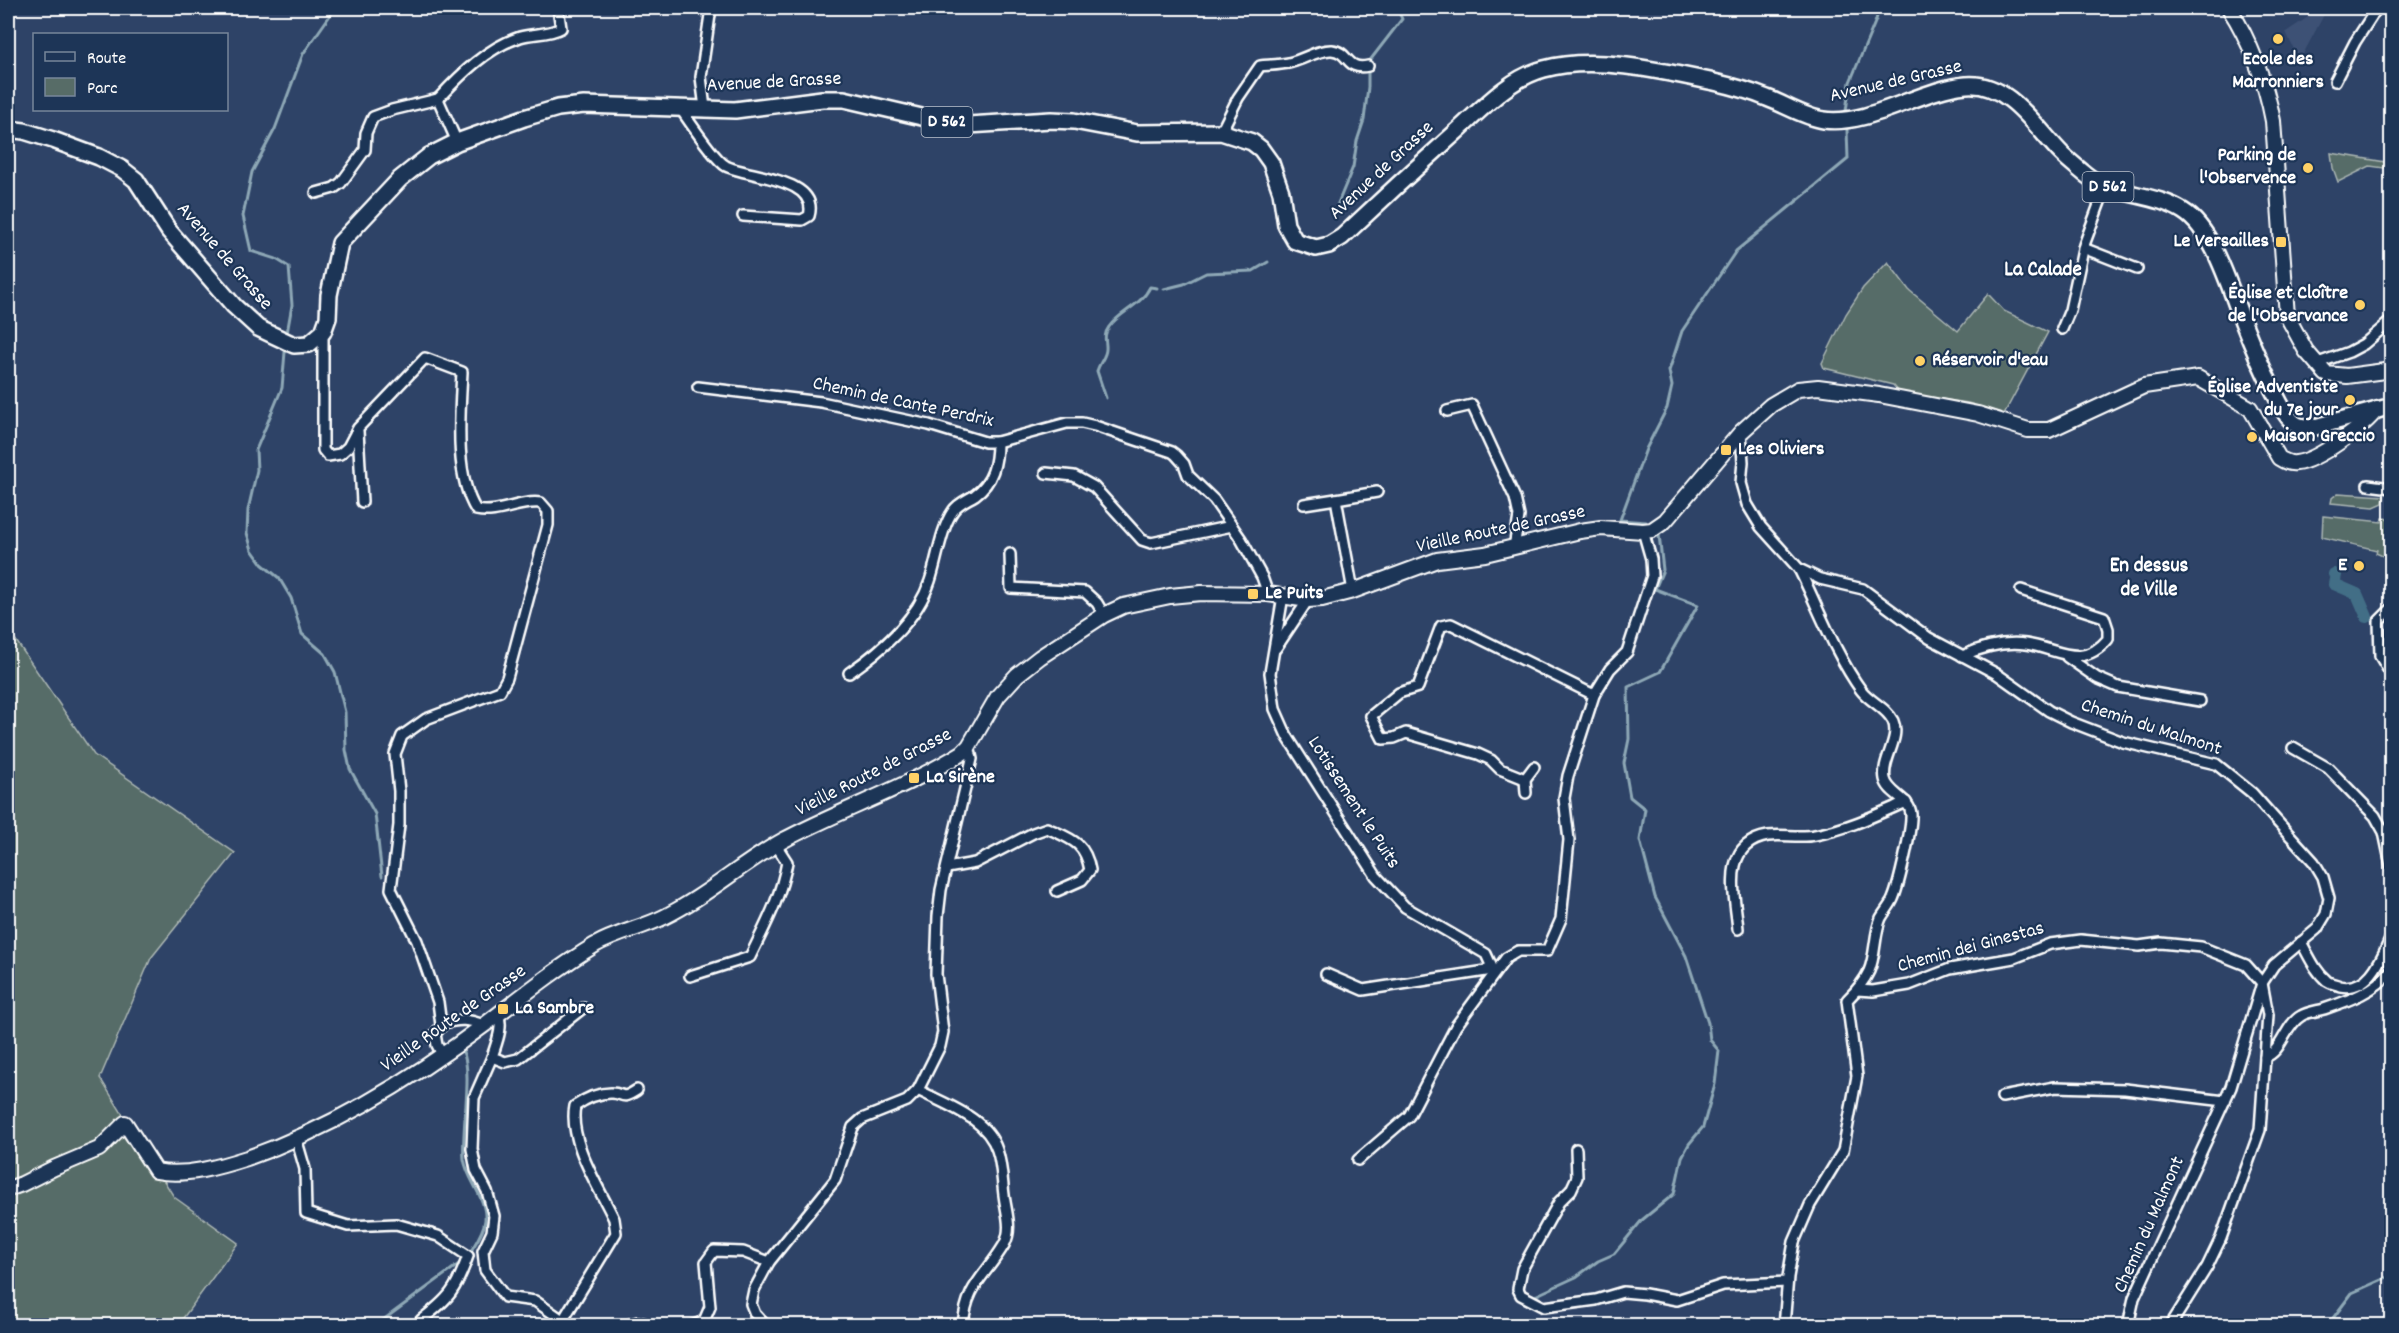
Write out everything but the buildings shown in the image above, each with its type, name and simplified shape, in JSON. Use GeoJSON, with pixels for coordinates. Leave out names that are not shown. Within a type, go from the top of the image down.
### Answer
{"type":"FeatureCollection","features":[{"type":"Feature","properties":{"kind":"main road","name":"Avenue de Grasse"},"geometry":{"type":"LineString","coordinates":[[8,129],[24,131],[99,157],[122,169],[136,180],[169,231],[234,306],[258,328],[294,345],[309,344],[323,332],[328,318],[329,295],[340,243],[400,179],[429,156],[457,142],[558,108],[584,105],[735,110],[822,99],[844,99],[939,121],[968,125],[1051,120],[1074,121],[1137,133],[1221,132],[1239,136],[1261,149],[1277,176],[1289,232],[1295,241],[1316,248],[1329,245],[1342,237],[1481,109],[1533,72],[1569,64],[1631,67],[1716,82],[1766,98],[1812,118],[1827,120],[1858,117],[1948,88],[1966,85],[1987,86],[2013,103],[2063,155],[2090,178],[2106,186],[2171,205],[2196,222],[2212,248],[2278,401],[2296,424],[2315,427],[2384,407]]}},
{"type":"Feature","properties":{"kind":"street"},"geometry":{"type":"LineString","coordinates":[[316,193],[341,183],[365,150],[366,133],[373,117],[438,99],[463,72],[494,50],[520,37],[561,28],[558,8]]}},
{"type":"Feature","properties":{"kind":"street"},"geometry":{"type":"LineString","coordinates":[[705,108],[701,77],[711,8]]}},
{"type":"Feature","properties":{"kind":"street"},"geometry":{"type":"LineString","coordinates":[[2229,8],[2240,24],[2269,99],[2273,121],[2287,316],[2315,364],[2326,374],[2336,376],[2391,369]]}},
{"type":"Feature","properties":{"kind":"street"},"geometry":{"type":"LineString","coordinates":[[2335,81],[2355,42],[2377,8]]}},
{"type":"Feature","properties":{"kind":"street"},"geometry":{"type":"LineString","coordinates":[[1221,132],[1238,98],[1260,66],[1290,63],[1329,50],[1344,55],[1352,65],[1365,66]]}},
{"type":"Feature","properties":{"kind":"street"},"geometry":{"type":"LineString","coordinates":[[438,99],[457,142]]}},
{"type":"Feature","properties":{"kind":"street"},"geometry":{"type":"LineString","coordinates":[[680,108],[725,165],[792,185],[808,199],[812,207],[809,216],[802,220],[743,216]]}},
{"type":"Feature","properties":{"kind":"street"},"geometry":{"type":"LineString","coordinates":[[2062,329],[2072,301],[2083,248],[2106,186]]}},
{"type":"Feature","properties":{"kind":"street"},"geometry":{"type":"LineString","coordinates":[[2083,248],[2138,269]]}},
{"type":"Feature","properties":{"kind":"street"},"geometry":{"type":"LineString","coordinates":[[2315,364],[2364,344],[2391,320]]}},
{"type":"Feature","properties":{"kind":"street"},"geometry":{"type":"LineString","coordinates":[[323,332],[322,450],[328,456],[340,454],[348,447],[358,428],[425,358],[462,372],[459,441],[469,498],[476,510],[488,513],[529,501],[541,503],[548,511],[548,525],[510,667],[500,691],[426,719],[402,736],[395,754],[399,791],[399,825],[391,889],[417,941],[438,1002],[441,1025]]}},
{"type":"Feature","properties":{"kind":"street"},"geometry":{"type":"LineString","coordinates":[[1358,1161],[1409,1116],[1455,1026],[1506,958],[1518,951],[1547,951],[1561,919],[1569,853],[1564,798],[1568,776],[1593,695],[1610,669],[1627,652],[1652,576],[1651,559],[1643,531],[1652,530],[1665,522],[1741,432],[1771,405],[1798,388],[1818,387],[1880,395],[1978,414],[2028,430],[2049,430],[2144,386],[2199,378],[2250,408],[2278,458],[2287,463],[2296,463],[2319,453],[2384,407]]}},
{"type":"Feature","properties":{"kind":"street","name":"Chemin de Cante Perdrix"},"geometry":{"type":"LineString","coordinates":[[698,387],[821,402],[929,425],[986,442],[997,442],[1073,422],[1095,426],[1172,452],[1184,464],[1193,482],[1214,500],[1232,526],[1262,577],[1268,594]]}},
{"type":"Feature","properties":{"kind":"street"},"geometry":{"type":"LineString","coordinates":[[1447,411],[1472,405],[1515,498],[1519,516],[1514,548]]}},
{"type":"Feature","properties":{"kind":"street"},"geometry":{"type":"LineString","coordinates":[[358,428],[362,502]]}},
{"type":"Feature","properties":{"kind":"street","name":"Chemin du Malmont"},"geometry":{"type":"LineString","coordinates":[[1741,432],[1743,462],[1741,483],[1747,504],[1761,528],[1799,568],[1820,579],[1863,589],[1929,638],[1997,674],[2049,711],[2071,722],[2123,742],[2216,764],[2252,794],[2314,862],[2325,883],[2329,898],[2326,914],[2317,929],[2274,965],[2262,983],[2225,1101],[2134,1298],[2128,1326]]}},
{"type":"Feature","properties":{"kind":"street"},"geometry":{"type":"LineString","coordinates":[[849,673],[882,650],[916,608],[929,584],[948,521],[959,504],[984,487],[992,475],[997,459],[997,442]]}},
{"type":"Feature","properties":{"kind":"street"},"geometry":{"type":"LineString","coordinates":[[1046,473],[1074,476],[1094,487],[1142,540],[1151,543],[1232,526]]}},
{"type":"Feature","properties":{"kind":"street"},"geometry":{"type":"LineString","coordinates":[[2368,485],[2391,488]]}},
{"type":"Feature","properties":{"kind":"street"},"geometry":{"type":"LineString","coordinates":[[1304,504],[1377,492]]}},
{"type":"Feature","properties":{"kind":"street"},"geometry":{"type":"LineString","coordinates":[[1336,499],[1353,591]]}},
{"type":"Feature","properties":{"kind":"street","name":"Vieille Route de Grasse"},"geometry":{"type":"LineString","coordinates":[[8,1189],[99,1149],[125,1124],[156,1171],[167,1173],[222,1166],[296,1138],[366,1102],[442,1054],[527,990],[597,944],[672,913],[776,845],[932,770],[962,753],[969,746],[998,696],[1017,675],[1104,615],[1123,606],[1170,596],[1201,593],[1268,594],[1308,600],[1322,599],[1353,591],[1430,562],[1514,548],[1580,531],[1601,528],[1643,531]]}},
{"type":"Feature","properties":{"kind":"street"},"geometry":{"type":"LineString","coordinates":[[1010,554],[1011,588],[1085,592],[1097,603],[1104,615]]}},
{"type":"Feature","properties":{"kind":"street"},"geometry":{"type":"LineString","coordinates":[[1784,1326],[1787,1282],[1794,1242],[1810,1205],[1843,1151],[1857,1077],[1847,1000],[1857,990],[1869,971],[1881,919],[1899,883],[1911,813],[1906,802],[1891,790],[1885,779],[1886,765],[1894,737],[1894,723],[1885,710],[1871,701],[1861,690],[1845,664],[1799,568]]}},
{"type":"Feature","properties":{"kind":"street"},"geometry":{"type":"LineString","coordinates":[[1962,656],[1980,648],[2006,644],[2024,644],[2076,656],[2090,654],[2099,649],[2108,639],[2108,628],[2104,617],[2021,590]]}},
{"type":"Feature","properties":{"kind":"street","name":"Lotissement le Puits"},"geometry":{"type":"LineString","coordinates":[[1283,596],[1270,673],[1275,710],[1287,736],[1376,876],[1406,907],[1486,954],[1491,965],[1486,971],[1363,990],[1326,974]]}},
{"type":"Feature","properties":{"kind":"street"},"geometry":{"type":"LineString","coordinates":[[1273,652],[1308,600]]}},
{"type":"Feature","properties":{"kind":"street"},"geometry":{"type":"LineString","coordinates":[[2391,608],[2379,621],[2380,656],[2391,676]]}},
{"type":"Feature","properties":{"kind":"street"},"geometry":{"type":"LineString","coordinates":[[1525,779],[1500,769],[1491,760],[1478,754],[1406,734],[1383,739],[1371,717],[1399,693],[1418,687],[1442,626],[1451,624],[1593,695]]}},
{"type":"Feature","properties":{"kind":"street"},"geometry":{"type":"LineString","coordinates":[[2060,652],[2097,678],[2118,687],[2200,701]]}},
{"type":"Feature","properties":{"kind":"street"},"geometry":{"type":"LineString","coordinates":[[766,1326],[754,1314],[751,1304],[754,1290],[769,1262],[835,1180],[853,1127],[862,1119],[907,1101],[918,1090],[940,1046],[944,1032],[936,974],[941,890],[972,759],[969,746]]}},
{"type":"Feature","properties":{"kind":"street"},"geometry":{"type":"LineString","coordinates":[[2293,748],[2328,768],[2375,816],[2384,832],[2391,870]]}},
{"type":"Feature","properties":{"kind":"street"},"geometry":{"type":"LineString","coordinates":[[1526,794],[1525,779],[1534,767]]}},
{"type":"Feature","properties":{"kind":"street"},"geometry":{"type":"LineString","coordinates":[[1738,929],[1733,873],[1736,859],[1754,840],[1769,836],[1808,836],[1838,831],[1906,802]]}},
{"type":"Feature","properties":{"kind":"street"},"geometry":{"type":"LineString","coordinates":[[947,868],[975,863],[1047,828],[1081,845],[1087,856],[1090,870],[1082,880],[1057,891]]}},
{"type":"Feature","properties":{"kind":"street"},"geometry":{"type":"LineString","coordinates":[[690,976],[750,957],[778,899],[784,881],[787,862],[776,845]]}},
{"type":"Feature","properties":{"kind":"street"},"geometry":{"type":"LineString","coordinates":[[2301,942],[2316,969],[2329,983],[2349,987],[2368,979],[2380,962],[2391,935]]}},
{"type":"Feature","properties":{"kind":"street","name":"Chemin dei Ginestas"},"geometry":{"type":"LineString","coordinates":[[1857,990],[1882,990],[1909,985],[1950,969],[2013,958],[2050,944],[2081,940],[2139,946],[2161,943],[2201,947],[2246,965],[2262,983]]}},
{"type":"Feature","properties":{"kind":"street"},"geometry":{"type":"LineString","coordinates":[[2265,1057],[2272,1054],[2289,1028],[2301,1016],[2371,989],[2382,983],[2391,970]]}},
{"type":"Feature","properties":{"kind":"street"},"geometry":{"type":"LineString","coordinates":[[2170,1326],[2207,1267],[2221,1238],[2260,1130],[2268,1015],[2262,983]]}},
{"type":"Feature","properties":{"kind":"street"},"geometry":{"type":"LineString","coordinates":[[438,1002],[455,1020]]}},
{"type":"Feature","properties":{"kind":"street"},"geometry":{"type":"LineString","coordinates":[[492,1058],[505,1062],[518,1059],[583,1008]]}},
{"type":"Feature","properties":{"kind":"street"},"geometry":{"type":"LineString","coordinates":[[498,1013],[500,1029],[492,1058],[474,1098],[471,1149],[476,1170],[487,1191],[494,1216],[492,1232],[483,1251],[485,1270],[505,1297],[535,1301],[567,1323],[616,1233],[614,1219],[576,1138],[573,1118],[575,1106],[586,1099],[603,1094],[614,1093],[620,1097],[637,1090]]}},
{"type":"Feature","properties":{"kind":"street"},"geometry":{"type":"LineString","coordinates":[[442,1054],[435,1034],[441,1025],[455,1020],[473,1021],[483,1025]]}},
{"type":"Feature","properties":{"kind":"street"},"geometry":{"type":"LineString","coordinates":[[2002,1097],[2055,1087],[2125,1089],[2225,1101]]}},
{"type":"Feature","properties":{"kind":"street"},"geometry":{"type":"LineString","coordinates":[[918,1090],[983,1127],[992,1138],[1000,1163],[1008,1237],[969,1294],[964,1310],[963,1326]]}},
{"type":"Feature","properties":{"kind":"street"},"geometry":{"type":"LineString","coordinates":[[296,1138],[305,1169],[306,1213],[348,1226],[396,1224],[438,1236],[468,1256],[458,1284],[441,1305],[421,1320],[422,1326]]}},
{"type":"Feature","properties":{"kind":"street"},"geometry":{"type":"LineString","coordinates":[[1576,1149],[1577,1177],[1571,1190],[1559,1202],[1522,1269],[1518,1289],[1521,1295],[1544,1307],[1596,1300],[1623,1292],[1677,1300],[1723,1285],[1787,1282]]}},
{"type":"Feature","properties":{"kind":"street"},"geometry":{"type":"LineString","coordinates":[[692,1326],[704,1321],[710,1307],[706,1262],[714,1251],[743,1252],[769,1262]]}},
{"type":"Feature","properties":{"kind":"street"},"geometry":{"type":"LineString","coordinates":[[624,1326],[638,1322],[656,1326]]}},
{"type":"Feature","properties":{"kind":"shaded area"},"geometry":{"type":"Polygon","coordinates":[[[2320,9],[2325,13],[2301,58],[2296,54],[2286,32],[2320,9]]]}},
{"type":"Feature","properties":{"kind":"green space"},"geometry":{"type":"Polygon","coordinates":[[[2331,153],[2391,163],[2391,169],[2370,166],[2338,182],[2331,153]]]}},
{"type":"Feature","properties":{"kind":"green space"},"geometry":{"type":"Polygon","coordinates":[[[1888,262],[1909,290],[1958,331],[1988,294],[2004,311],[2048,332],[2004,414],[1968,403],[1900,393],[1893,385],[1824,368],[1822,363],[1846,314],[1863,288],[1888,262]]]}},
{"type":"Feature","properties":{"kind":"green space"},"geometry":{"type":"Polygon","coordinates":[[[2338,493],[2384,496],[2383,503],[2374,507],[2331,503],[2332,498],[2338,493]]]}},
{"type":"Feature","properties":{"kind":"green space"},"geometry":{"type":"Polygon","coordinates":[[[2323,516],[2382,522],[2383,518],[2391,519],[2391,565],[2383,556],[2376,553],[2377,550],[2322,537],[2323,516]]]}},
{"type":"Feature","properties":{"kind":"green space"},"geometry":{"type":"Polygon","coordinates":[[[8,629],[94,755],[235,853],[151,958],[100,1078],[174,1197],[238,1243],[178,1325],[8,1325],[8,629]]]}},
{"type":"Feature","properties":{"kind":"waterway"},"geometry":{"type":"LineString","coordinates":[[8,12],[23,8]]}},
{"type":"Feature","properties":{"kind":"waterway"},"geometry":{"type":"LineString","coordinates":[[287,333],[292,305],[289,267],[276,259],[251,251],[243,216],[252,172],[275,129],[303,54],[334,8]]}},
{"type":"Feature","properties":{"kind":"waterway"},"geometry":{"type":"LineString","coordinates":[[1336,208],[1353,167],[1357,141],[1364,120],[1368,63],[1402,19],[1397,8]]}},
{"type":"Feature","properties":{"kind":"waterway"},"geometry":{"type":"LineString","coordinates":[[1846,111],[1850,82],[1879,8]]}},
{"type":"Feature","properties":{"kind":"waterway"},"geometry":{"type":"LineString","coordinates":[[1646,522],[1620,520],[1646,449],[1667,408],[1672,386],[1669,371],[1682,331],[1736,251],[1848,159],[1847,130]]}},
{"type":"Feature","properties":{"kind":"waterway"},"geometry":{"type":"LineString","coordinates":[[1164,289],[1184,284],[1206,273],[1253,271],[1268,262]]}},
{"type":"Feature","properties":{"kind":"waterway"},"geometry":{"type":"LineString","coordinates":[[1106,398],[1097,371],[1106,350],[1107,331],[1113,322],[1146,294],[1150,287],[1157,288]]}},
{"type":"Feature","properties":{"kind":"waterway"},"geometry":{"type":"LineString","coordinates":[[285,352],[282,388],[256,450],[257,470],[248,510],[247,533],[252,550],[262,564],[279,578],[291,598],[302,634],[325,654],[335,672],[345,712],[346,750],[350,769],[375,814],[382,876]]}},
{"type":"Feature","properties":{"kind":"waterway"},"geometry":{"type":"LineString","coordinates":[[1535,1296],[1576,1277],[1598,1261],[1614,1254],[1642,1220],[1674,1194],[1682,1157],[1703,1127],[1715,1084],[1719,1051],[1710,1040],[1708,1023],[1686,956],[1655,897],[1640,840],[1645,809],[1630,797],[1624,763],[1629,739],[1628,687],[1660,672],[1698,605],[1655,589],[1663,570],[1659,535]]}},
{"type":"Feature","properties":{"kind":"waterway"},"geometry":{"type":"LineString","coordinates":[[2334,574],[2336,575],[2334,584],[2357,594],[2367,617]]}},
{"type":"Feature","properties":{"kind":"waterway"},"geometry":{"type":"LineString","coordinates":[[463,1052],[467,1073],[464,1159],[485,1212],[483,1229],[469,1254]]}},
{"type":"Feature","properties":{"kind":"waterway"},"geometry":{"type":"LineString","coordinates":[[375,1326],[463,1261]]}},
{"type":"Feature","properties":{"kind":"waterway"},"geometry":{"type":"LineString","coordinates":[[2327,1326],[2352,1293],[2392,1275]]}},
{"type":"Feature","properties":{"kind":"place","name":"Ecole des Marronniers"},"geometry":{"type":"Point","coordinates":[2278,39]}},
{"type":"Feature","properties":{"kind":"place","name":"Parking de l'Observence"},"geometry":{"type":"Point","coordinates":[2308,168]}},
{"type":"Feature","properties":{"kind":"place","name":"Le Versailles"},"geometry":{"type":"Point","coordinates":[2281,242]}},
{"type":"Feature","properties":{"kind":"place","name":"Église et Cloître de l'Observance"},"geometry":{"type":"Point","coordinates":[2360,305]}},
{"type":"Feature","properties":{"kind":"place","name":"Réservoir d'eau"},"geometry":{"type":"Point","coordinates":[1920,361]}},
{"type":"Feature","properties":{"kind":"place","name":"Église Adventiste du 7e jour"},"geometry":{"type":"Point","coordinates":[2350,400]}},
{"type":"Feature","properties":{"kind":"place","name":"Maison Greccio"},"geometry":{"type":"Point","coordinates":[2252,437]}},
{"type":"Feature","properties":{"kind":"place","name":"Les Oliviers"},"geometry":{"type":"Point","coordinates":[1726,450]}},
{"type":"Feature","properties":{"kind":"place","name":"E"},"geometry":{"type":"Point","coordinates":[2359,566]}},
{"type":"Feature","properties":{"kind":"place","name":"Le Puits"},"geometry":{"type":"Point","coordinates":[1253,594]}},
{"type":"Feature","properties":{"kind":"place","name":"La Sirène"},"geometry":{"type":"Point","coordinates":[914,778]}},
{"type":"Feature","properties":{"kind":"place","name":"La Sambre"},"geometry":{"type":"Point","coordinates":[503,1009]}},
{"type":"Feature","properties":{"kind":"district","name":"La Calade"},"geometry":{"type":"Point","coordinates":[2043,271]}},
{"type":"Feature","properties":{"kind":"district","name":"En dessus de Ville"},"geometry":{"type":"Point","coordinates":[2149,579]}}]}
